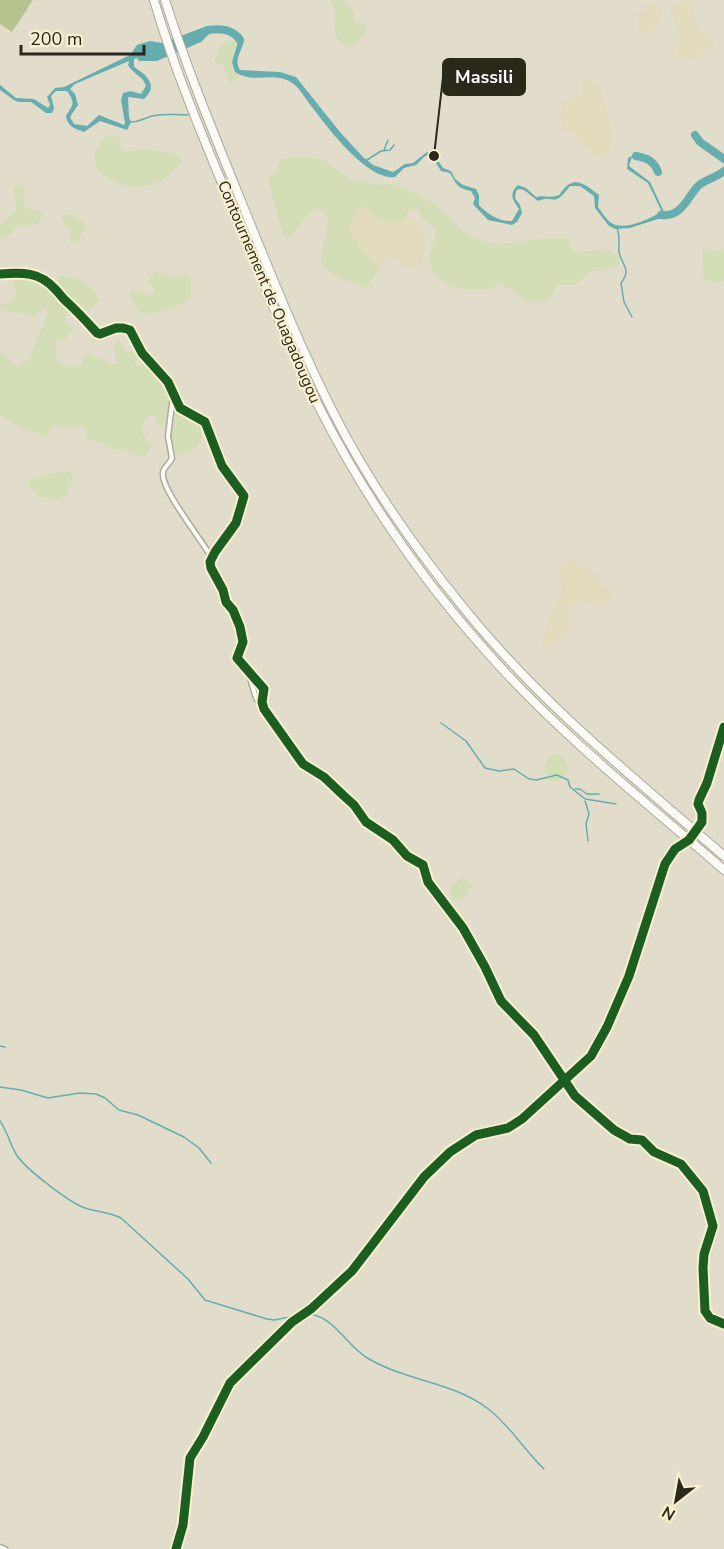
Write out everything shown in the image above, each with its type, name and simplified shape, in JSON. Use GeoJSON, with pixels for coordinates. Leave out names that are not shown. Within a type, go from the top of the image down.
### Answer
{"type":"FeatureCollection","features":[{"type":"Feature","properties":{"kind":"highway","name":"Contournement de Ouagadougou"},"geometry":{"type":"LineString","coordinates":[[154,0],[190,106],[294,357],[326,420],[382,514],[444,602],[528,696],[570,737],[724,870]]}},
{"type":"Feature","properties":{"kind":"highway","name":"Contournement de Ouagadougou"},"geometry":{"type":"LineString","coordinates":[[165,0],[204,111],[307,359],[334,414],[394,513],[464,608],[531,684],[567,721],[724,856]]}},
{"type":"Feature","properties":{"kind":"street"},"geometry":{"type":"LineString","coordinates":[[0,274],[27,273],[39,276],[76,309],[97,333],[123,327],[130,330],[142,353],[161,373],[180,408],[206,422],[222,466],[244,496],[236,523],[211,557]]}},
{"type":"Feature","properties":{"kind":"street"},"geometry":{"type":"LineString","coordinates":[[173,395],[168,436],[172,458],[164,469],[163,478],[170,495],[211,557],[211,568],[240,627],[243,642],[237,658],[263,686],[264,709]]}},
{"type":"Feature","properties":{"kind":"street"},"geometry":{"type":"LineString","coordinates":[[248,672],[256,698],[303,764],[324,777],[345,796],[366,822],[393,840],[407,856],[423,865],[428,882],[463,928],[501,1002],[534,1035],[575,1096],[594,1115],[614,1130],[630,1139],[642,1140],[654,1152],[681,1164],[703,1191],[713,1226],[704,1254],[705,1311],[710,1318],[724,1324]]}},
{"type":"Feature","properties":{"kind":"street"},"geometry":{"type":"LineString","coordinates":[[176,1549],[183,1525],[190,1458],[230,1383],[284,1329],[312,1309],[352,1271],[424,1177],[450,1152],[477,1135],[508,1128],[522,1119],[591,1056],[607,1027],[629,976],[665,864],[675,849],[689,840],[702,822],[702,813],[698,804],[708,783],[724,727]]}},
{"type":"Feature","properties":{"kind":"street"},"geometry":{"type":"LineString","coordinates":[[0,1547],[5,1549]]}},
{"type":"Feature","properties":{"kind":"green space"},"geometry":{"type":"Polygon","coordinates":[[[0,0],[33,0],[12,32],[0,24],[0,0]]]}},
{"type":"Feature","properties":{"kind":"green space"},"geometry":{"type":"Polygon","coordinates":[[[330,0],[343,0],[354,12],[354,22],[367,25],[364,35],[351,47],[340,41],[334,27],[334,8],[330,0]]]}},
{"type":"Feature","properties":{"kind":"green space"},"geometry":{"type":"Polygon","coordinates":[[[231,41],[238,42],[234,55],[235,72],[240,76],[230,83],[223,66],[214,60],[222,45],[231,41]]]}},
{"type":"Feature","properties":{"kind":"green space"},"geometry":{"type":"Polygon","coordinates":[[[114,135],[120,139],[120,148],[123,150],[162,151],[180,157],[180,163],[161,181],[151,185],[140,187],[117,183],[96,168],[94,153],[104,138],[114,135]]]}},
{"type":"Feature","properties":{"kind":"green space"},"geometry":{"type":"Polygon","coordinates":[[[321,158],[350,179],[381,185],[387,183],[412,192],[438,207],[461,230],[488,242],[496,244],[566,238],[573,252],[608,250],[620,257],[620,262],[617,267],[589,272],[575,285],[557,285],[548,302],[530,302],[501,284],[483,290],[462,289],[443,282],[431,267],[430,254],[436,231],[433,226],[423,220],[418,209],[408,211],[406,218],[396,223],[383,220],[367,209],[358,208],[349,227],[360,251],[380,267],[366,288],[337,276],[321,265],[327,219],[318,208],[310,213],[289,237],[283,236],[268,178],[278,171],[281,159],[321,158]]]}},
{"type":"Feature","properties":{"kind":"green space"},"geometry":{"type":"Polygon","coordinates":[[[20,184],[26,192],[23,195],[24,205],[33,212],[37,209],[43,215],[39,223],[18,226],[5,239],[0,237],[0,224],[16,211],[14,188],[15,185],[20,184]]]}},
{"type":"Feature","properties":{"kind":"green space"},"geometry":{"type":"Polygon","coordinates":[[[64,214],[76,217],[86,226],[78,242],[70,243],[69,230],[64,225],[62,217],[64,214]]]}},
{"type":"Feature","properties":{"kind":"green space"},"geometry":{"type":"Polygon","coordinates":[[[703,249],[724,250],[724,280],[717,283],[708,281],[702,275],[703,249]]]}},
{"type":"Feature","properties":{"kind":"green space"},"geometry":{"type":"Polygon","coordinates":[[[154,272],[176,277],[183,274],[191,275],[191,298],[167,310],[140,313],[129,295],[133,289],[153,295],[155,289],[148,282],[154,272]]]}},
{"type":"Feature","properties":{"kind":"green space"},"geometry":{"type":"Polygon","coordinates":[[[63,275],[89,285],[99,299],[96,306],[88,311],[62,294],[58,288],[59,277],[63,275]]]}},
{"type":"Feature","properties":{"kind":"green space"},"geometry":{"type":"Polygon","coordinates":[[[16,276],[39,281],[68,308],[65,320],[73,329],[73,333],[68,334],[67,338],[56,341],[56,360],[67,366],[81,367],[87,353],[117,364],[114,348],[119,340],[127,353],[134,350],[138,357],[134,361],[139,366],[150,360],[169,384],[170,404],[203,422],[205,426],[198,445],[184,454],[171,454],[168,424],[162,428],[155,423],[158,420],[154,416],[149,416],[144,420],[142,432],[151,446],[146,456],[132,454],[125,449],[117,451],[85,437],[85,430],[80,425],[73,429],[53,426],[47,436],[22,427],[0,415],[0,350],[15,367],[29,360],[48,312],[42,308],[33,317],[23,313],[0,310],[0,305],[11,303],[18,294],[14,285],[16,276]]]}},
{"type":"Feature","properties":{"kind":"green space"},"geometry":{"type":"Polygon","coordinates":[[[65,470],[70,472],[74,478],[66,495],[60,500],[36,494],[28,480],[65,470]]]}},
{"type":"Feature","properties":{"kind":"green space"},"geometry":{"type":"Polygon","coordinates":[[[560,755],[566,762],[567,772],[559,780],[551,782],[544,770],[545,763],[551,757],[560,755]]]}},
{"type":"Feature","properties":{"kind":"green space"},"geometry":{"type":"Polygon","coordinates":[[[462,877],[473,884],[473,888],[466,890],[469,895],[460,901],[453,901],[450,887],[462,877]]]}},
{"type":"Feature","properties":{"kind":"sand"},"geometry":{"type":"Polygon","coordinates":[[[694,0],[696,2],[692,15],[700,33],[709,34],[715,46],[704,47],[699,56],[690,60],[676,54],[682,40],[670,10],[674,4],[694,0]]]}},
{"type":"Feature","properties":{"kind":"sand"},"geometry":{"type":"Polygon","coordinates":[[[647,2],[663,9],[657,25],[651,31],[643,33],[639,30],[637,13],[643,10],[647,2]]]}},
{"type":"Feature","properties":{"kind":"sand"},"geometry":{"type":"Polygon","coordinates":[[[582,79],[595,80],[599,86],[611,128],[610,148],[599,158],[591,155],[574,135],[564,128],[560,120],[566,100],[583,94],[582,79]]]}},
{"type":"Feature","properties":{"kind":"sand"},"geometry":{"type":"Polygon","coordinates":[[[363,206],[389,223],[401,221],[407,217],[420,226],[423,230],[425,248],[418,270],[407,268],[394,256],[386,258],[380,267],[360,251],[349,227],[358,208],[363,206]]]}},
{"type":"Feature","properties":{"kind":"sand"},"geometry":{"type":"Polygon","coordinates":[[[569,560],[582,564],[593,572],[612,593],[611,599],[601,608],[584,602],[572,603],[568,618],[577,625],[553,646],[542,647],[550,614],[561,593],[560,566],[569,560]]]}},
{"type":"Feature","properties":{"kind":"water"},"geometry":{"type":"Polygon","coordinates":[[[207,26],[209,29],[216,28],[201,42],[157,61],[134,59],[134,67],[150,81],[151,90],[144,99],[128,97],[131,122],[127,130],[100,121],[84,132],[72,127],[66,116],[72,104],[67,91],[56,91],[51,96],[54,108],[52,113],[46,113],[31,102],[19,102],[0,90],[0,85],[16,98],[34,99],[48,108],[50,105],[47,97],[55,88],[64,87],[130,55],[137,45],[150,41],[162,43],[207,26]],[[129,61],[75,84],[70,89],[75,94],[78,105],[70,117],[74,124],[87,126],[99,115],[124,125],[121,100],[123,93],[131,91],[141,94],[146,86],[128,65],[129,61]]]}},
{"type":"Feature","properties":{"kind":"water"},"geometry":{"type":"Polygon","coordinates":[[[233,32],[240,33],[244,39],[238,59],[240,70],[280,72],[296,77],[340,132],[373,165],[393,172],[405,164],[413,163],[427,152],[432,152],[443,168],[451,171],[455,179],[463,185],[476,189],[479,195],[479,205],[498,219],[512,221],[519,209],[512,194],[518,185],[526,188],[536,197],[551,197],[559,195],[568,185],[576,182],[586,185],[599,195],[598,207],[615,225],[635,224],[648,219],[661,210],[648,183],[627,169],[628,158],[636,154],[644,158],[632,157],[629,166],[650,182],[665,214],[661,218],[630,228],[615,229],[609,226],[595,208],[594,196],[580,186],[570,186],[556,199],[538,201],[524,190],[519,189],[516,191],[515,198],[522,213],[517,222],[512,225],[488,220],[473,204],[475,198],[471,191],[458,185],[450,173],[441,171],[431,155],[425,156],[416,165],[404,168],[395,177],[382,175],[369,168],[341,143],[298,88],[290,82],[275,77],[243,76],[235,72],[232,62],[238,42],[233,32]]]}},
{"type":"Feature","properties":{"kind":"waterway"},"geometry":{"type":"LineString","coordinates":[[208,30],[226,30],[240,40]]}},
{"type":"Feature","properties":{"kind":"waterway"},"geometry":{"type":"LineString","coordinates":[[131,122],[157,115],[188,115]]}},
{"type":"Feature","properties":{"kind":"waterway"},"geometry":{"type":"LineString","coordinates":[[695,135],[700,142],[724,159]]}},
{"type":"Feature","properties":{"kind":"waterway"},"geometry":{"type":"LineString","coordinates":[[384,150],[388,140]]}},
{"type":"Feature","properties":{"kind":"waterway"},"geometry":{"type":"LineString","coordinates":[[367,160],[381,151],[390,150],[394,145]]}},
{"type":"Feature","properties":{"kind":"waterway"},"geometry":{"type":"LineString","coordinates":[[636,156],[650,161],[658,172]]}},
{"type":"Feature","properties":{"kind":"waterway"},"geometry":{"type":"LineString","coordinates":[[661,215],[668,215],[679,210],[698,186],[724,171]]}},
{"type":"Feature","properties":{"kind":"waterway"},"geometry":{"type":"LineString","coordinates":[[617,228],[619,252],[626,271],[621,283],[624,302],[632,317]]}},
{"type":"Feature","properties":{"kind":"waterway"},"geometry":{"type":"LineString","coordinates":[[441,723],[466,741],[485,768],[499,771],[514,769],[529,779],[536,780],[557,775],[568,780],[570,787],[585,799],[616,804]]}},
{"type":"Feature","properties":{"kind":"waterway"},"geometry":{"type":"LineString","coordinates":[[575,789],[580,789],[587,794],[599,794]]}},
{"type":"Feature","properties":{"kind":"waterway"},"geometry":{"type":"LineString","coordinates":[[585,801],[589,814],[586,824],[588,841]]}},
{"type":"Feature","properties":{"kind":"waterway"},"geometry":{"type":"LineString","coordinates":[[0,1046],[5,1047]]}},
{"type":"Feature","properties":{"kind":"waterway"},"geometry":{"type":"LineString","coordinates":[[0,1087],[48,1098],[80,1093],[96,1094],[105,1098],[119,1110],[138,1115],[184,1137],[199,1148],[211,1163]]}},
{"type":"Feature","properties":{"kind":"waterway"},"geometry":{"type":"LineString","coordinates":[[0,1121],[16,1154],[37,1176],[78,1205],[121,1218],[188,1279],[205,1300],[267,1319],[274,1320],[300,1315]]}},
{"type":"Feature","properties":{"kind":"waterway"},"geometry":{"type":"LineString","coordinates":[[307,1314],[325,1319],[369,1359],[399,1372],[459,1392],[487,1408],[544,1469]]}},
{"type":"Feature","properties":{"kind":"cycle path"},"geometry":{"type":"LineString","coordinates":[[0,274],[23,273],[43,279],[97,333],[116,328],[130,330],[142,353],[168,382],[180,408],[205,422],[222,466],[244,496],[236,523],[215,552],[210,562],[211,568],[240,627],[243,642],[237,658],[264,689],[262,702],[264,709],[303,764],[324,777],[354,805],[366,822],[393,840],[407,856],[423,865],[428,882],[463,928],[501,1001],[534,1035],[575,1096],[614,1130],[630,1139],[642,1140],[654,1152],[681,1164],[703,1191],[713,1226],[704,1254],[705,1311],[710,1318],[724,1324]]}},
{"type":"Feature","properties":{"kind":"cycle path"},"geometry":{"type":"LineString","coordinates":[[176,1549],[183,1525],[190,1458],[230,1383],[292,1322],[311,1309],[352,1271],[424,1177],[450,1152],[476,1135],[508,1128],[522,1119],[591,1056],[607,1027],[629,976],[665,864],[675,849],[689,840],[702,822],[702,813],[698,804],[707,783],[724,727]]}},
{"type":"Feature","properties":{"kind":"place","name":"Massili"},"geometry":{"type":"Point","coordinates":[434,156]}}]}
